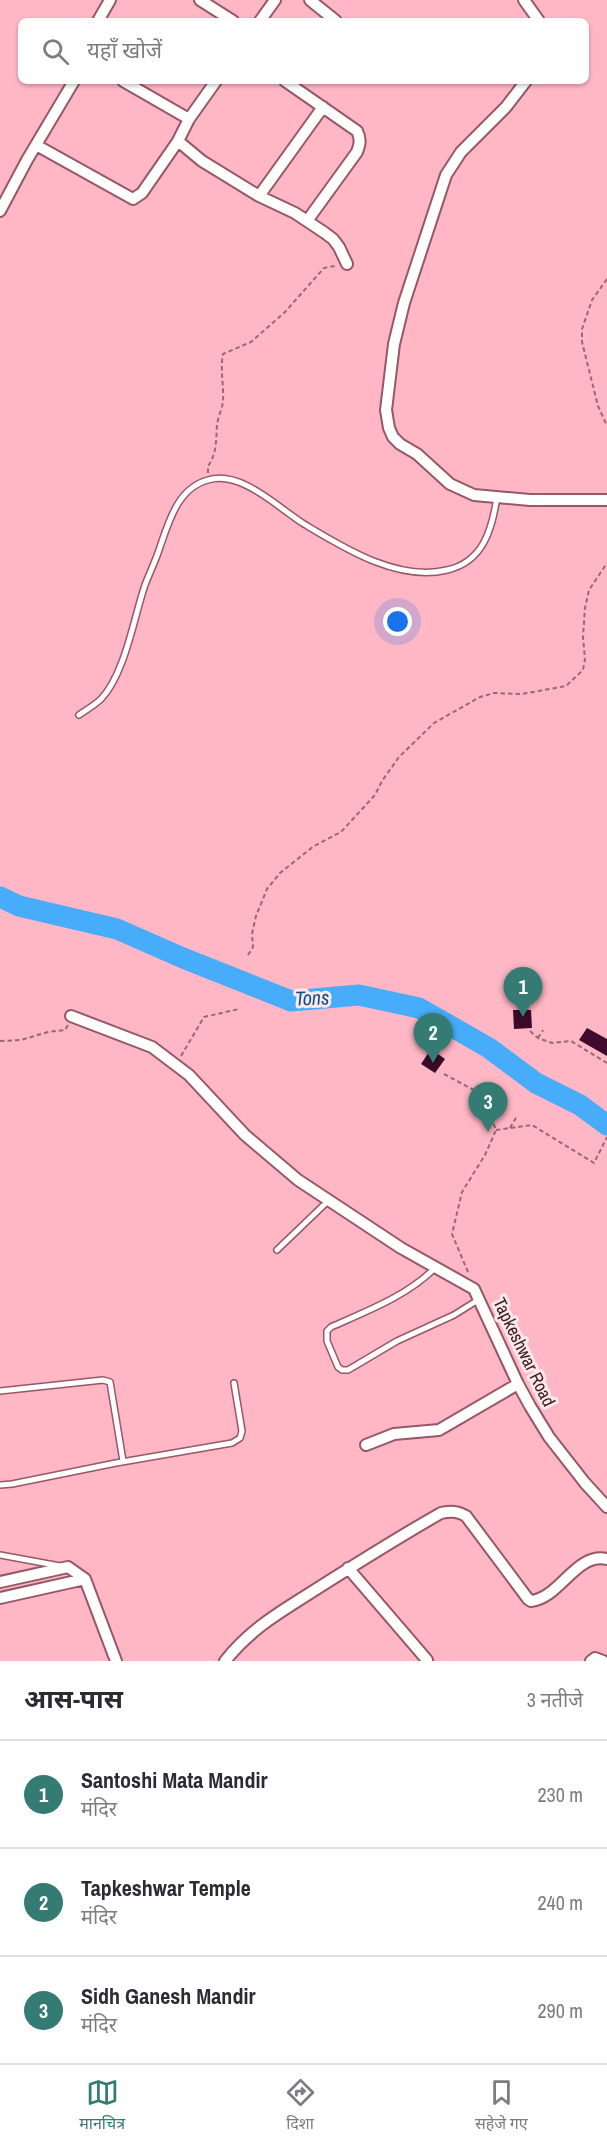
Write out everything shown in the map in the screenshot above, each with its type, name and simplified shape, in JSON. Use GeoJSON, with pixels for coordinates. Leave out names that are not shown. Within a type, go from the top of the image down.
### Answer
{"type":"FeatureCollection","features":[{"type":"Feature","properties":{"kind":"street"},"geometry":{"type":"LineString","coordinates":[[103,18],[110,0]]}},
{"type":"Feature","properties":{"kind":"street"},"geometry":{"type":"LineString","coordinates":[[200,0],[228,18]]}},
{"type":"Feature","properties":{"kind":"street"},"geometry":{"type":"LineString","coordinates":[[262,18],[275,0]]}},
{"type":"Feature","properties":{"kind":"street"},"geometry":{"type":"LineString","coordinates":[[310,0],[332,18]]}},
{"type":"Feature","properties":{"kind":"street"},"geometry":{"type":"LineString","coordinates":[[524,0],[537,18]]}},
{"type":"Feature","properties":{"kind":"street"},"geometry":{"type":"LineString","coordinates":[[0,211],[72,84]]}},
{"type":"Feature","properties":{"kind":"street"},"geometry":{"type":"LineString","coordinates":[[128,84],[189,119]]}},
{"type":"Feature","properties":{"kind":"street"},"geometry":{"type":"LineString","coordinates":[[36,145],[133,199],[142,193],[214,84]]}},
{"type":"Feature","properties":{"kind":"street"},"geometry":{"type":"LineString","coordinates":[[289,84],[357,131],[360,144],[307,221]]}},
{"type":"Feature","properties":{"kind":"street"},"geometry":{"type":"LineString","coordinates":[[524,84],[499,115],[461,152],[446,175],[402,312],[393,352],[386,410],[389,428],[393,437],[450,484],[474,495],[548,500],[607,500]]}},
{"type":"Feature","properties":{"kind":"street"},"geometry":{"type":"LineString","coordinates":[[259,196],[323,107]]}},
{"type":"Feature","properties":{"kind":"street"},"geometry":{"type":"LineString","coordinates":[[178,141],[202,161],[259,196],[295,213],[333,239],[347,264]]}},
{"type":"Feature","properties":{"kind":"street","name":"Tapkeshwar Road"},"geometry":{"type":"LineString","coordinates":[[71,1016],[152,1047],[189,1075],[245,1135],[298,1180],[401,1248],[474,1289],[518,1384],[549,1437],[585,1484],[607,1507]]}},
{"type":"Feature","properties":{"kind":"street"},"geometry":{"type":"LineString","coordinates":[[366,1446],[394,1434],[439,1430],[518,1384]]}},
{"type":"Feature","properties":{"kind":"street"},"geometry":{"type":"LineString","coordinates":[[225,1661],[251,1632],[348,1568],[450,1511],[466,1516],[531,1600],[544,1596],[590,1560],[600,1557],[607,1559]]}},
{"type":"Feature","properties":{"kind":"street"},"geometry":{"type":"LineString","coordinates":[[0,1582],[68,1567],[85,1579],[116,1661]]}},
{"type":"Feature","properties":{"kind":"street"},"geometry":{"type":"LineString","coordinates":[[348,1568],[427,1660]]}},
{"type":"Feature","properties":{"kind":"street"},"geometry":{"type":"LineString","coordinates":[[0,1598],[85,1579]]}},
{"type":"Feature","properties":{"kind":"street"},"geometry":{"type":"LineString","coordinates":[[591,1661],[595,1658],[603,1661]]}},
{"type":"Feature","properties":{"kind":"lane"},"geometry":{"type":"LineString","coordinates":[[79,715],[102,698],[124,657],[146,584],[171,515],[192,487],[209,479],[222,478],[241,482],[335,542],[384,564],[414,573],[429,573],[455,568],[477,555],[486,537],[497,497]]}},
{"type":"Feature","properties":{"kind":"lane"},"geometry":{"type":"LineString","coordinates":[[277,1250],[328,1201]]}},
{"type":"Feature","properties":{"kind":"lane"},"geometry":{"type":"LineString","coordinates":[[435,1268],[422,1281],[405,1292],[327,1331],[327,1341],[338,1367],[348,1370],[397,1341],[454,1315],[480,1299]]}},
{"type":"Feature","properties":{"kind":"lane"},"geometry":{"type":"LineString","coordinates":[[0,1391],[103,1380],[110,1382],[123,1461]]}},
{"type":"Feature","properties":{"kind":"lane"},"geometry":{"type":"LineString","coordinates":[[0,1485],[232,1443],[240,1438],[242,1431],[234,1383]]}},
{"type":"Feature","properties":{"kind":"lane"},"geometry":{"type":"LineString","coordinates":[[0,1555],[68,1567]]}},
{"type":"Feature","properties":{"kind":"path"},"geometry":{"type":"LineString","coordinates":[[209,479],[208,466],[213,460],[218,434],[217,424],[223,401],[221,380],[223,354],[251,342],[285,312],[324,268],[347,264]]}},
{"type":"Feature","properties":{"kind":"path"},"geometry":{"type":"LineString","coordinates":[[607,279],[590,306],[582,329],[582,342],[598,406],[607,426]]}},
{"type":"Feature","properties":{"kind":"path"},"geometry":{"type":"LineString","coordinates":[[248,955],[254,947],[252,934],[256,916],[267,889],[279,873],[314,846],[341,832],[375,795],[399,757],[434,723],[480,696],[494,693],[522,694],[566,686],[583,670],[585,608],[589,591],[607,563]]}},
{"type":"Feature","properties":{"kind":"path"},"geometry":{"type":"LineString","coordinates":[[176,1065],[204,1017],[239,1009]]}},
{"type":"Feature","properties":{"kind":"path"},"geometry":{"type":"LineString","coordinates":[[0,1041],[21,1040],[48,1032],[65,1030],[71,1016]]}},
{"type":"Feature","properties":{"kind":"path"},"geometry":{"type":"LineString","coordinates":[[538,1038],[543,1030]]}},
{"type":"Feature","properties":{"kind":"path"},"geometry":{"type":"LineString","coordinates":[[530,1031],[538,1038],[552,1043],[571,1041],[607,1063]]}},
{"type":"Feature","properties":{"kind":"path"},"geometry":{"type":"LineString","coordinates":[[444,1074],[483,1095],[496,1130],[485,1155],[462,1192],[452,1234],[474,1289]]}},
{"type":"Feature","properties":{"kind":"path"},"geometry":{"type":"LineString","coordinates":[[469,1102],[476,1091]]}},
{"type":"Feature","properties":{"kind":"path"},"geometry":{"type":"LineString","coordinates":[[510,1128],[517,1116]]}},
{"type":"Feature","properties":{"kind":"path"},"geometry":{"type":"LineString","coordinates":[[496,1130],[532,1125],[594,1163],[607,1137]]}},
{"type":"Feature","properties":{"kind":"building"},"geometry":{"type":"Polygon","coordinates":[[[513,1010],[531,1010],[532,1028],[514,1029],[513,1010]]]}},
{"type":"Feature","properties":{"kind":"building"},"geometry":{"type":"Polygon","coordinates":[[[587,1028],[607,1039],[607,1056],[579,1040],[587,1028]]]}},
{"type":"Feature","properties":{"kind":"building"},"geometry":{"type":"Polygon","coordinates":[[[431,1049],[445,1059],[435,1073],[421,1064],[431,1049]]]}},
{"type":"Feature","properties":{"kind":"waterway","name":"Tons"},"geometry":{"type":"LineString","coordinates":[[0,897],[19,906],[117,929],[291,1001],[359,995],[419,1008],[489,1048],[536,1083],[580,1105],[607,1125]]}},
{"type":"Feature","properties":{"kind":"place","name":"Santoshi Mata Mandir"},"geometry":{"type":"Point","coordinates":[523,1017]}},
{"type":"Feature","properties":{"kind":"place","name":"Tapkeshwar Temple"},"geometry":{"type":"Point","coordinates":[433,1063]}},
{"type":"Feature","properties":{"kind":"place","name":"Sidh Ganesh Mandir"},"geometry":{"type":"Point","coordinates":[488,1132]}}]}
